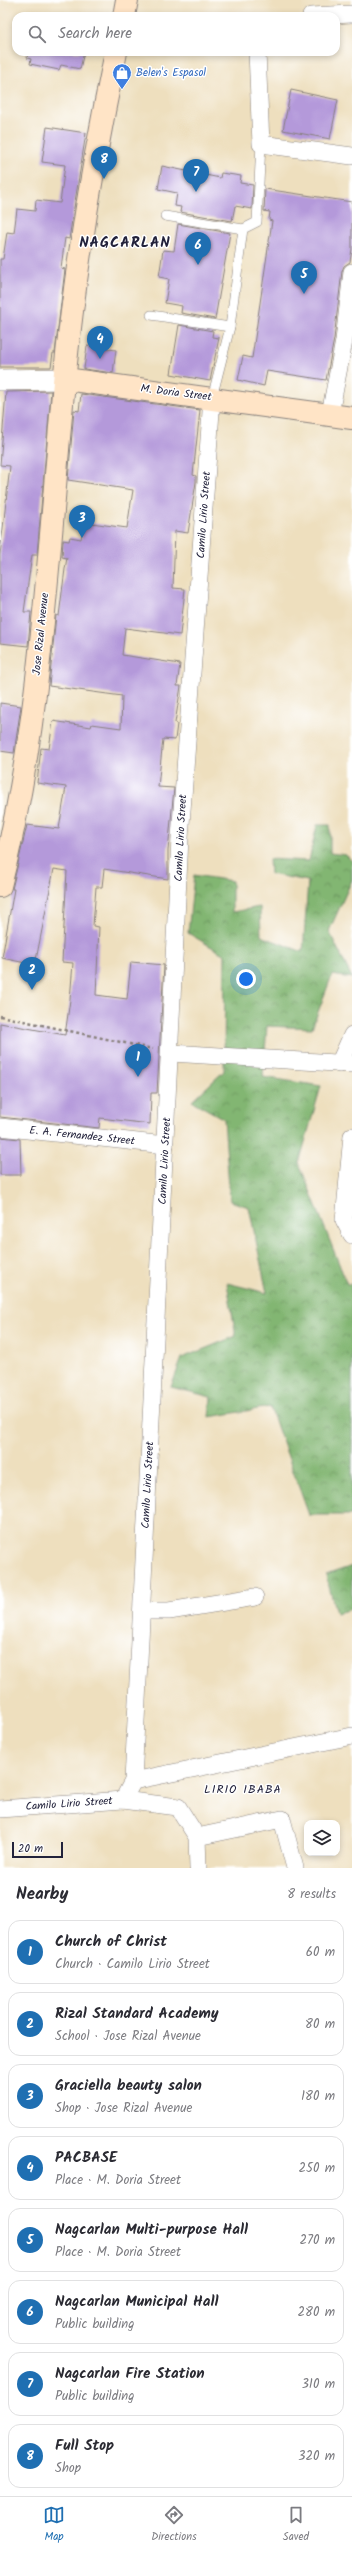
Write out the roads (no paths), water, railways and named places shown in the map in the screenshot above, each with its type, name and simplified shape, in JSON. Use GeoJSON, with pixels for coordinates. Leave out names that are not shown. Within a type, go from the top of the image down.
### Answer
{"type":"FeatureCollection","features":[{"type":"Feature","properties":{"kind":"main road"},"geometry":{"type":"LineString","coordinates":[[125,12],[127,0]]}},
{"type":"Feature","properties":{"kind":"main road","name":"Jose Rizal Avenue"},"geometry":{"type":"LineString","coordinates":[[0,886],[25,760],[40,656],[65,379],[95,154],[115,56]]}},
{"type":"Feature","properties":{"kind":"main road","name":"M. Doria Street"},"geometry":{"type":"LineString","coordinates":[[65,379],[352,418]]}},
{"type":"Feature","properties":{"kind":"street"},"geometry":{"type":"LineString","coordinates":[[340,15],[352,14]]}},
{"type":"Feature","properties":{"kind":"street"},"geometry":{"type":"LineString","coordinates":[[258,56],[261,144],[352,156]]}},
{"type":"Feature","properties":{"kind":"street"},"geometry":{"type":"LineString","coordinates":[[330,414],[344,341],[352,272]]}},
{"type":"Feature","properties":{"kind":"street","name":"M. Doria Street"},"geometry":{"type":"LineString","coordinates":[[0,380],[65,379]]}},
{"type":"Feature","properties":{"kind":"street","name":"Camilo Lirio Street"},"geometry":{"type":"LineString","coordinates":[[0,1809],[123,1800],[133,1781],[171,1053],[180,838],[212,398]]}},
{"type":"Feature","properties":{"kind":"street"},"geometry":{"type":"LineString","coordinates":[[171,1053],[346,1064],[352,1035]]}},
{"type":"Feature","properties":{"kind":"street","name":"E. A. Fernandez Street"},"geometry":{"type":"LineString","coordinates":[[0,1127],[165,1145]]}},
{"type":"Feature","properties":{"kind":"street"},"geometry":{"type":"LineString","coordinates":[[352,1136],[344,1220],[352,1235]]}},
{"type":"Feature","properties":{"kind":"street"},"geometry":{"type":"LineString","coordinates":[[142,1611],[169,1611],[255,1597]]}},
{"type":"Feature","properties":{"kind":"street"},"geometry":{"type":"LineString","coordinates":[[133,1781],[351,1740]]}},
{"type":"Feature","properties":{"kind":"street"},"geometry":{"type":"LineString","coordinates":[[123,1800],[178,1807],[197,1837],[198,1868]]}},
{"type":"Feature","properties":{"kind":"street"},"geometry":{"type":"LineString","coordinates":[[197,1837],[282,1819],[295,1868]]}},
{"type":"Feature","properties":{"kind":"lane"},"geometry":{"type":"LineString","coordinates":[[165,216],[243,229],[257,222],[261,144]]}},
{"type":"Feature","properties":{"kind":"lane"},"geometry":{"type":"LineString","coordinates":[[212,398],[230,327],[243,229]]}},
{"type":"Feature","properties":{"kind":"lane"},"geometry":{"type":"LineString","coordinates":[[151,315],[230,327]]}},
{"type":"Feature","properties":{"kind":"place","name":"Belen's Espasol"},"geometry":{"type":"Point","coordinates":[122,90]}},
{"type":"Feature","properties":{"kind":"place","name":"Full Stop"},"geometry":{"type":"Point","coordinates":[104,179]}},
{"type":"Feature","properties":{"kind":"place","name":"Nagcarlan Fire Station"},"geometry":{"type":"Point","coordinates":[196,192]}},
{"type":"Feature","properties":{"kind":"place","name":"Nagcarlan Municipal Hall"},"geometry":{"type":"Point","coordinates":[198,265]}},
{"type":"Feature","properties":{"kind":"place","name":"Nagcarlan Multi-purpose Hall"},"geometry":{"type":"Point","coordinates":[304,294]}},
{"type":"Feature","properties":{"kind":"place","name":"PACBASE"},"geometry":{"type":"Point","coordinates":[100,359]}},
{"type":"Feature","properties":{"kind":"place","name":"Graciella beauty salon"},"geometry":{"type":"Point","coordinates":[82,538]}},
{"type":"Feature","properties":{"kind":"place","name":"Rizal Standard Academy"},"geometry":{"type":"Point","coordinates":[32,990]}},
{"type":"Feature","properties":{"kind":"place","name":"Church of Christ"},"geometry":{"type":"Point","coordinates":[138,1077]}},
{"type":"Feature","properties":{"kind":"district","name":"NAGCARLAN"},"geometry":{"type":"Point","coordinates":[125,243]}},
{"type":"Feature","properties":{"kind":"district","name":"LIRIO IBABA"},"geometry":{"type":"Point","coordinates":[243,1789]}}]}
